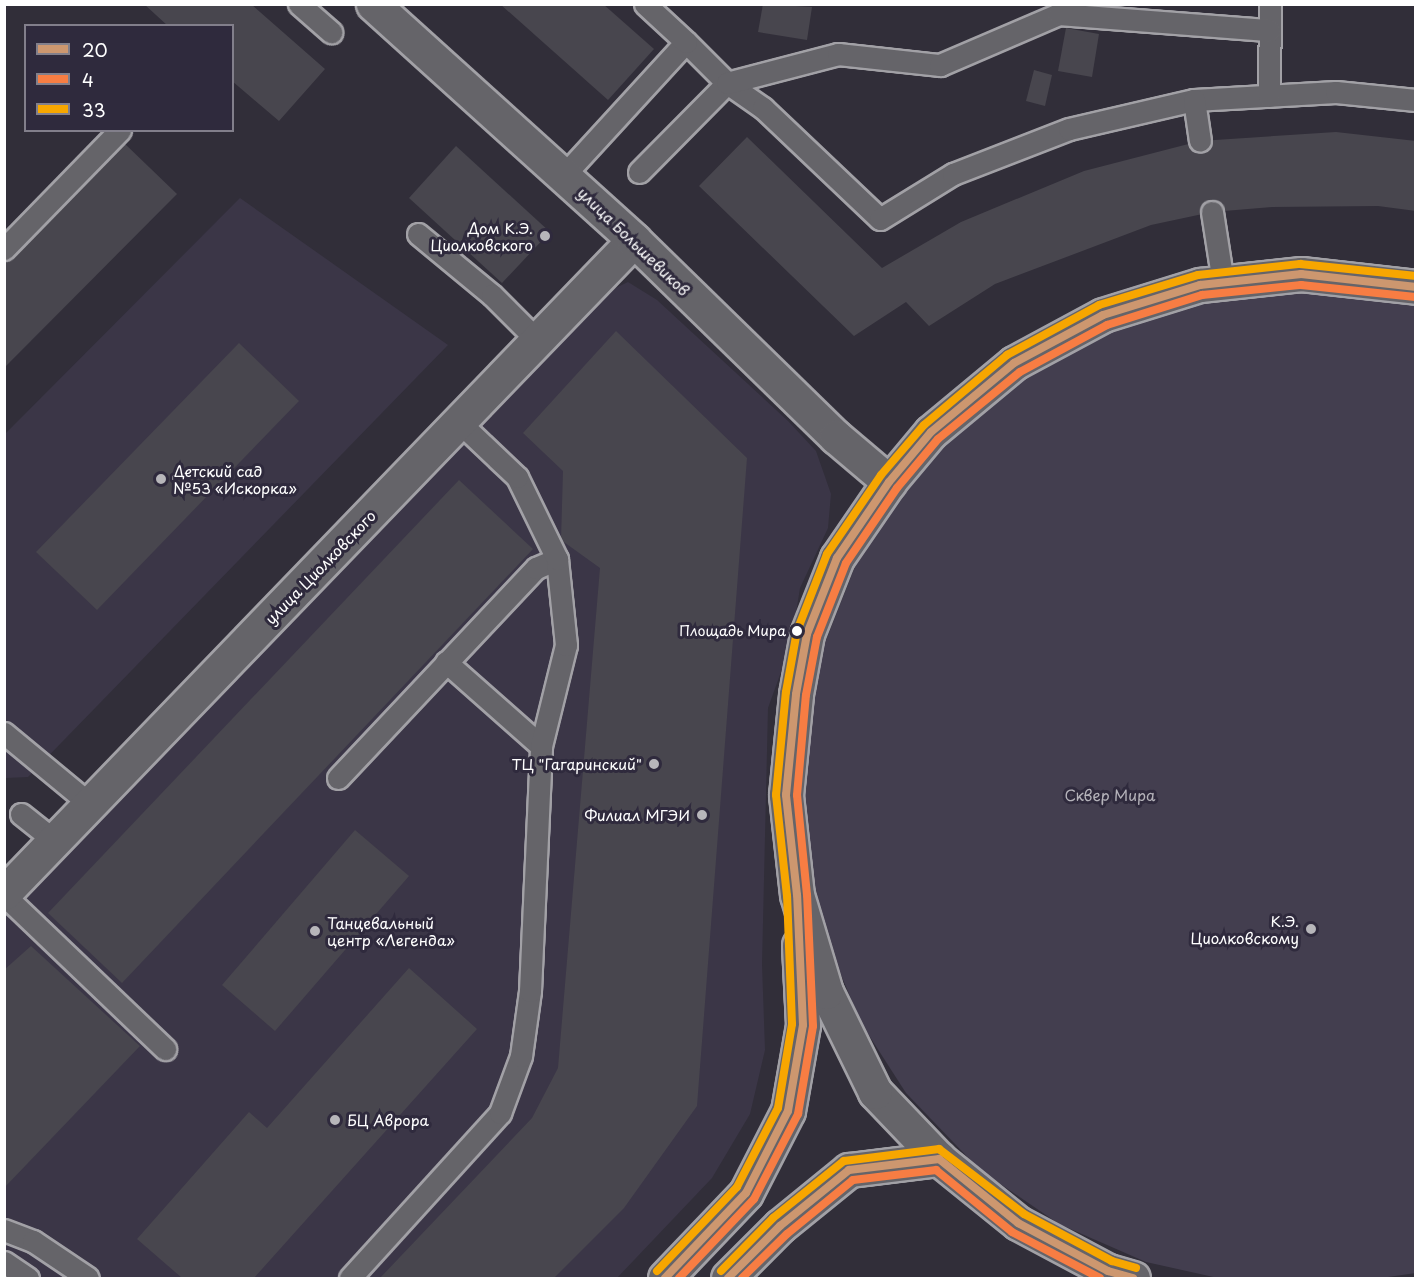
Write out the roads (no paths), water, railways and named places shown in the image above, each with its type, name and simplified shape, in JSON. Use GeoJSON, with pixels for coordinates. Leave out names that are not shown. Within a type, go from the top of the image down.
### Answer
{"type":"FeatureCollection","features":[{"type":"Feature","properties":{"kind":"main road","name":"улица Большевиков"},"geometry":{"type":"LineString","coordinates":[[373,4],[564,175],[836,437],[889,482]]}},
{"type":"Feature","properties":{"kind":"main road","name":"улица Циолковского"},"geometry":{"type":"LineString","coordinates":[[4,894],[634,240]]}},
{"type":"Feature","properties":{"kind":"main road"},"geometry":{"type":"LineString","coordinates":[[665,1278],[746,1193],[788,1111],[803,1025],[797,895],[786,795],[796,694],[807,634],[837,558],[889,482],[931,432],[1014,363],[1103,315],[1200,285],[1301,274],[1416,287]]}},
{"type":"Feature","properties":{"kind":"main road"},"geometry":{"type":"LineString","coordinates":[[797,895],[826,992],[874,1092],[939,1159],[1018,1223],[1108,1271],[1133,1278]]}},
{"type":"Feature","properties":{"kind":"main road"},"geometry":{"type":"LineString","coordinates":[[728,1278],[780,1226],[849,1170],[939,1159]]}},
{"type":"Feature","properties":{"kind":"lane"},"geometry":{"type":"LineString","coordinates":[[299,4],[331,32]]}},
{"type":"Feature","properties":{"kind":"lane"},"geometry":{"type":"LineString","coordinates":[[645,4],[727,83],[763,108],[880,219],[953,174],[1069,129],[1194,100],[1336,92],[1416,100]]}},
{"type":"Feature","properties":{"kind":"lane"},"geometry":{"type":"LineString","coordinates":[[1269,4],[1269,96]]}},
{"type":"Feature","properties":{"kind":"lane"},"geometry":{"type":"LineString","coordinates":[[639,172],[727,83],[838,54],[940,65],[1057,9],[1269,30]]}},
{"type":"Feature","properties":{"kind":"lane"},"geometry":{"type":"LineString","coordinates":[[564,175],[686,42]]}},
{"type":"Feature","properties":{"kind":"lane"},"geometry":{"type":"LineString","coordinates":[[1194,100],[1200,141]]}},
{"type":"Feature","properties":{"kind":"lane"},"geometry":{"type":"LineString","coordinates":[[4,249],[118,132]]}},
{"type":"Feature","properties":{"kind":"lane"},"geometry":{"type":"LineString","coordinates":[[1212,212],[1223,282]]}},
{"type":"Feature","properties":{"kind":"lane"},"geometry":{"type":"LineString","coordinates":[[418,234],[492,295],[538,341]]}},
{"type":"Feature","properties":{"kind":"lane"},"geometry":{"type":"LineString","coordinates":[[350,1278],[500,1113],[521,1056],[530,991],[541,746],[566,645],[557,559],[517,477],[459,422]]}},
{"type":"Feature","properties":{"kind":"lane"},"geometry":{"type":"LineString","coordinates":[[338,778],[536,568],[557,559]]}},
{"type":"Feature","properties":{"kind":"lane"},"geometry":{"type":"LineString","coordinates":[[446,662],[541,746]]}},
{"type":"Feature","properties":{"kind":"lane"},"geometry":{"type":"LineString","coordinates":[[4,733],[91,805]]}},
{"type":"Feature","properties":{"kind":"lane"},"geometry":{"type":"LineString","coordinates":[[21,814],[55,841]]}},
{"type":"Feature","properties":{"kind":"lane"},"geometry":{"type":"LineString","coordinates":[[4,894],[165,1049]]}},
{"type":"Feature","properties":{"kind":"lane"},"geometry":{"type":"LineString","coordinates":[[4,1230],[33,1241],[88,1278]]}},
{"type":"Feature","properties":{"kind":"lane"},"geometry":{"type":"LineString","coordinates":[[4,1262],[27,1278]]}},
{"type":"Feature","properties":{"kind":"place","name":"Дом К.Э. Циолковского"},"geometry":{"type":"Point","coordinates":[545,236]}},
{"type":"Feature","properties":{"kind":"place","name":"Детский сад №53 «Искорка»"},"geometry":{"type":"Point","coordinates":[161,479]}},
{"type":"Feature","properties":{"kind":"place","name":"Площадь Мира"},"geometry":{"type":"Point","coordinates":[797,631]}},
{"type":"Feature","properties":{"kind":"place","name":"ТЦ \"Гагаринский\""},"geometry":{"type":"Point","coordinates":[654,764]}},
{"type":"Feature","properties":{"kind":"place","name":"Филиал МГЭИ"},"geometry":{"type":"Point","coordinates":[702,815]}},
{"type":"Feature","properties":{"kind":"place","name":"К.Э. Циолковскому"},"geometry":{"type":"Point","coordinates":[1311,929]}},
{"type":"Feature","properties":{"kind":"place","name":"Танцевальный центр «Легенда»"},"geometry":{"type":"Point","coordinates":[315,931]}},
{"type":"Feature","properties":{"kind":"place","name":"БЦ Аврора"},"geometry":{"type":"Point","coordinates":[335,1120]}},
{"type":"Feature","properties":{"kind":"park label","name":"Сквер Мира"},"geometry":{"type":"Point","coordinates":[1110,795]}}]}
